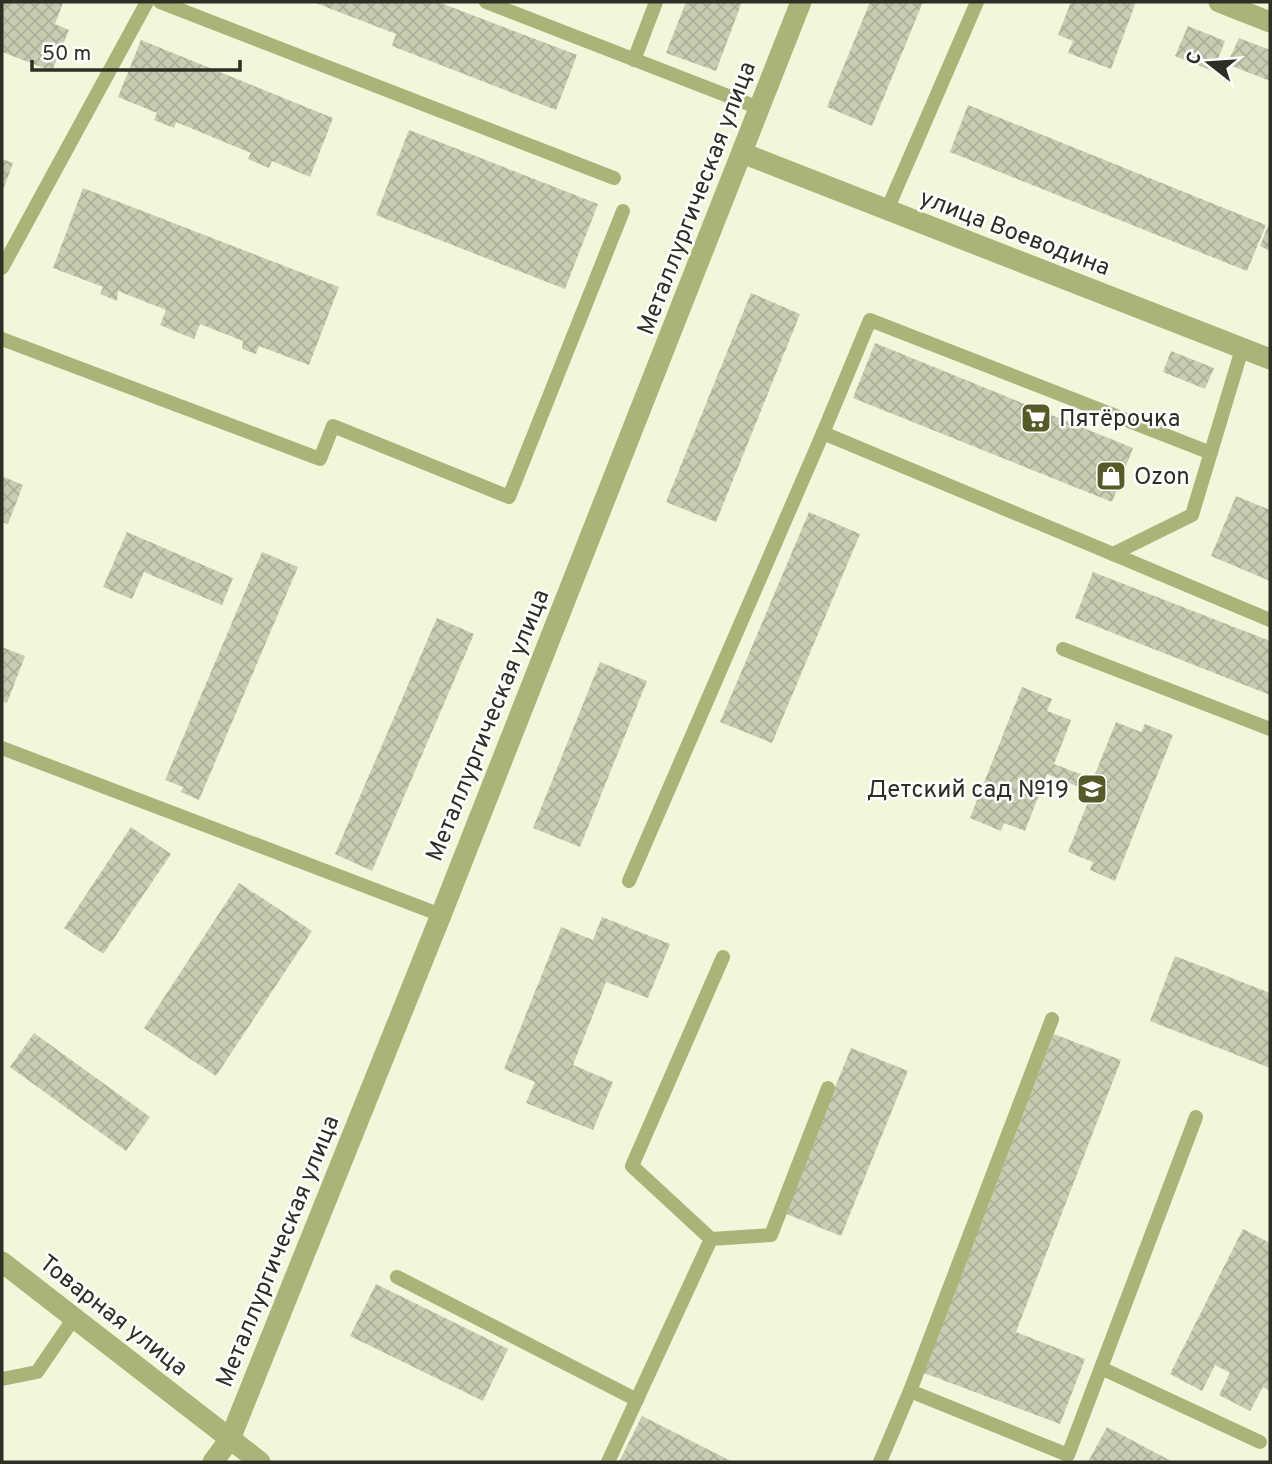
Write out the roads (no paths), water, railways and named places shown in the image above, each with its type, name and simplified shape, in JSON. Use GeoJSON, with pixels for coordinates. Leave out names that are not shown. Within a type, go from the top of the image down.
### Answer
{"type":"FeatureCollection","features":[{"type":"Feature","properties":{"kind":"street","name":"Металлургическая улица"},"geometry":{"type":"LineString","coordinates":[[213,1462],[230,1439],[441,915],[801,2]]}},
{"type":"Feature","properties":{"kind":"street"},"geometry":{"type":"LineString","coordinates":[[1219,2],[1270,22]]}},
{"type":"Feature","properties":{"kind":"street","name":"улица Воеводина"},"geometry":{"type":"LineString","coordinates":[[742,153],[1270,359]]}},
{"type":"Feature","properties":{"kind":"street","name":"Товарная улица"},"geometry":{"type":"LineString","coordinates":[[2,1262],[260,1462]]}},
{"type":"Feature","properties":{"kind":"lane"},"geometry":{"type":"LineString","coordinates":[[2,268],[147,2]]}},
{"type":"Feature","properties":{"kind":"lane"},"geometry":{"type":"LineString","coordinates":[[160,2],[614,178]]}},
{"type":"Feature","properties":{"kind":"lane"},"geometry":{"type":"LineString","coordinates":[[486,2],[760,108]]}},
{"type":"Feature","properties":{"kind":"lane"},"geometry":{"type":"LineString","coordinates":[[634,60],[656,2]]}},
{"type":"Feature","properties":{"kind":"lane"},"geometry":{"type":"LineString","coordinates":[[887,210],[977,2]]}},
{"type":"Feature","properties":{"kind":"lane"},"geometry":{"type":"LineString","coordinates":[[2,339],[320,458],[332,426],[509,497],[624,211]]}},
{"type":"Feature","properties":{"kind":"lane"},"geometry":{"type":"LineString","coordinates":[[629,881],[870,320],[1211,453]]}},
{"type":"Feature","properties":{"kind":"lane"},"geometry":{"type":"LineString","coordinates":[[1113,554],[1192,515],[1242,349]]}},
{"type":"Feature","properties":{"kind":"lane"},"geometry":{"type":"LineString","coordinates":[[823,432],[1270,620]]}},
{"type":"Feature","properties":{"kind":"lane"},"geometry":{"type":"LineString","coordinates":[[1063,649],[1270,729]]}},
{"type":"Feature","properties":{"kind":"lane"},"geometry":{"type":"LineString","coordinates":[[2,748],[441,915]]}},
{"type":"Feature","properties":{"kind":"lane"},"geometry":{"type":"LineString","coordinates":[[723,957],[632,1166],[711,1239],[771,1235],[828,1087]]}},
{"type":"Feature","properties":{"kind":"lane"},"geometry":{"type":"LineString","coordinates":[[880,1462],[910,1391],[1052,1019]]}},
{"type":"Feature","properties":{"kind":"lane"},"geometry":{"type":"LineString","coordinates":[[910,1391],[1068,1455],[1196,1117]]}},
{"type":"Feature","properties":{"kind":"lane"},"geometry":{"type":"LineString","coordinates":[[608,1462],[711,1239]]}},
{"type":"Feature","properties":{"kind":"lane"},"geometry":{"type":"LineString","coordinates":[[397,1277],[637,1400]]}},
{"type":"Feature","properties":{"kind":"lane"},"geometry":{"type":"LineString","coordinates":[[2,1378],[37,1372],[74,1318]]}},
{"type":"Feature","properties":{"kind":"lane"},"geometry":{"type":"LineString","coordinates":[[1101,1368],[1260,1442]]}},
{"type":"Feature","properties":{"kind":"place","name":"Пятёрочка"},"geometry":{"type":"Point","coordinates":[1036,418]}},
{"type":"Feature","properties":{"kind":"place","name":"Ozon"},"geometry":{"type":"Point","coordinates":[1111,476]}},
{"type":"Feature","properties":{"kind":"place","name":"Детский сад №19"},"geometry":{"type":"Point","coordinates":[1092,789]}}]}
